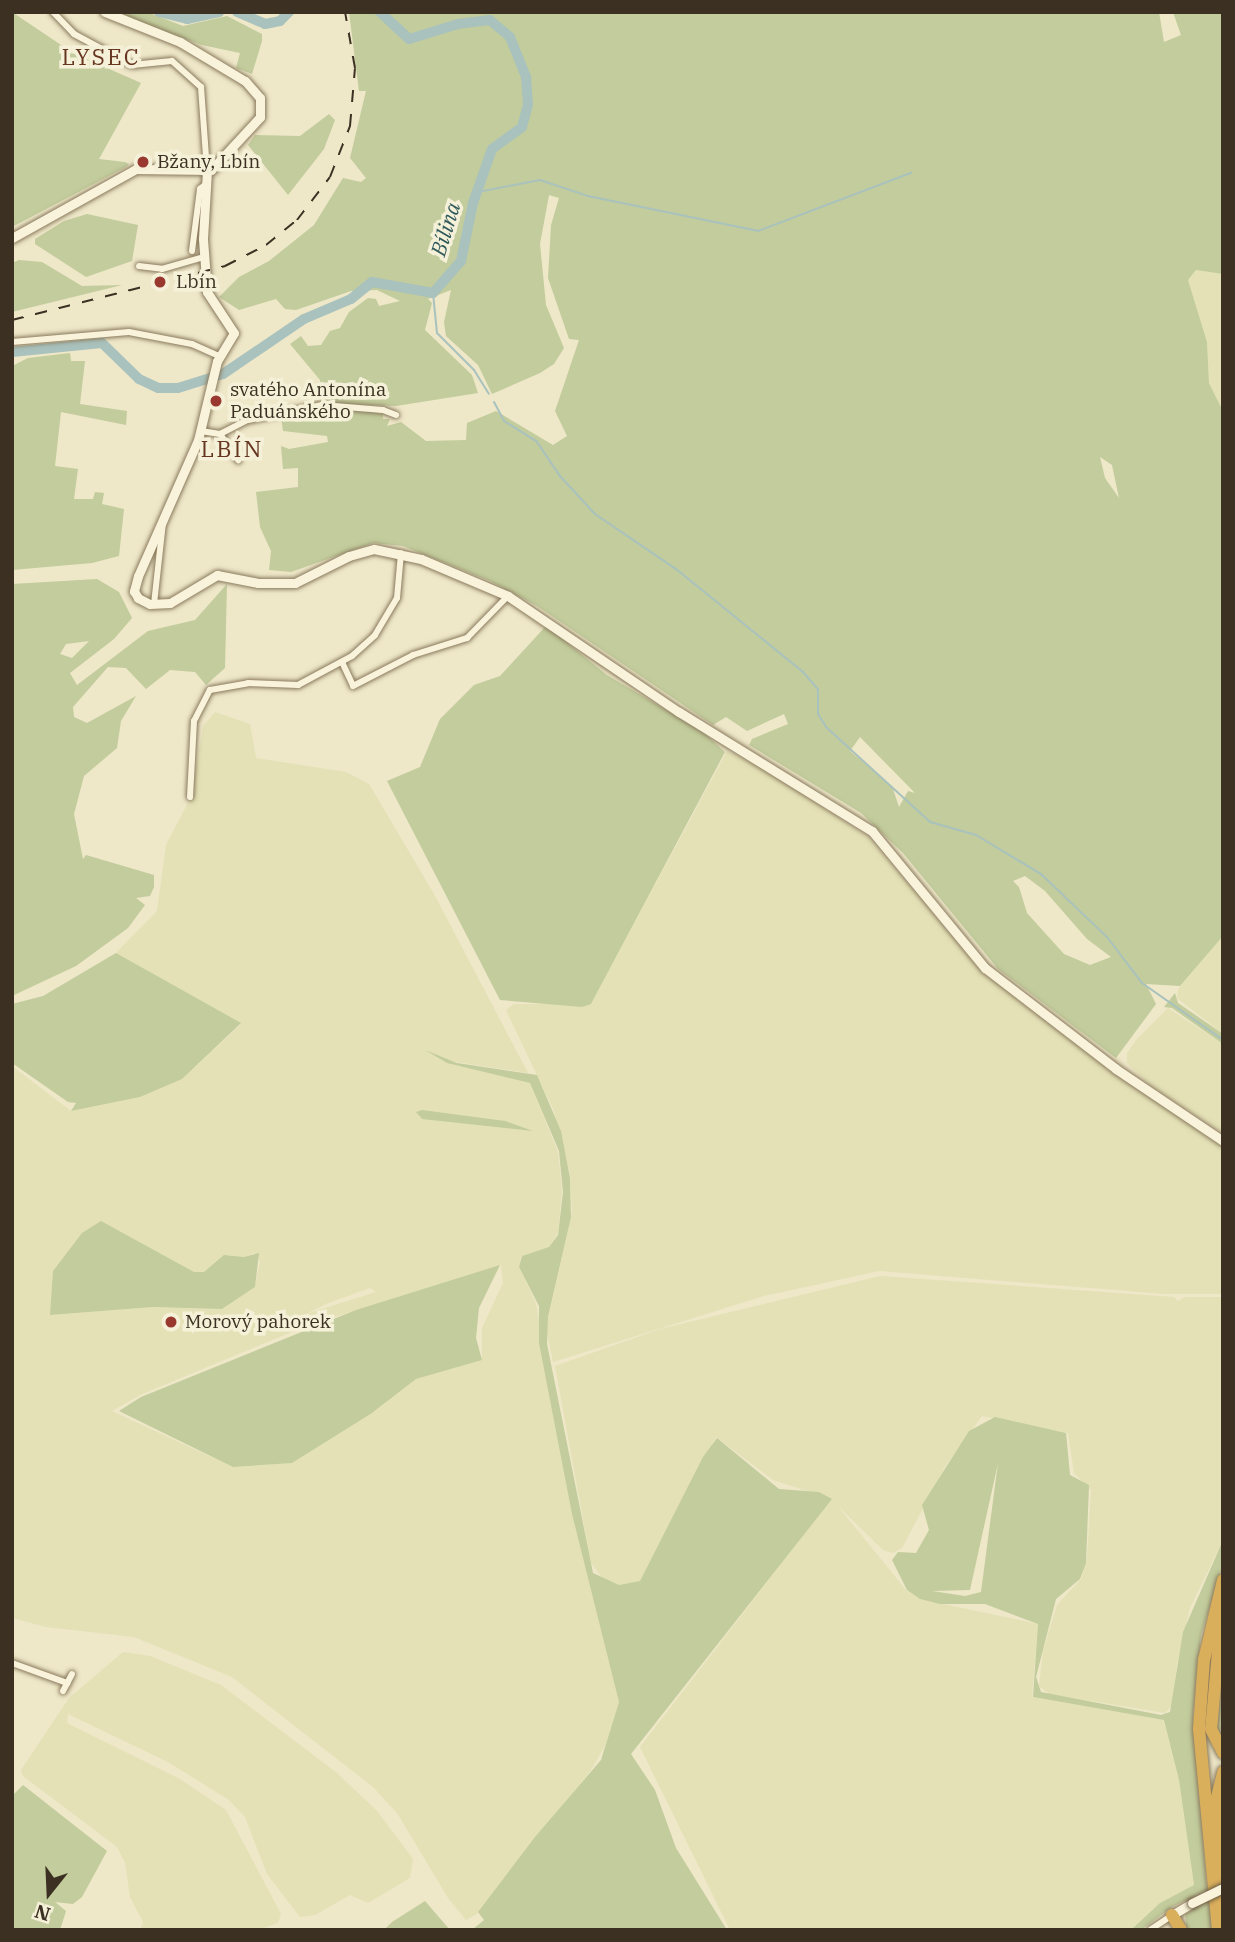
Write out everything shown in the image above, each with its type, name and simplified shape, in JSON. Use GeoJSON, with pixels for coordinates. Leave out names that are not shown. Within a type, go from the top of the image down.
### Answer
{"type":"FeatureCollection","features":[{"type":"Feature","properties":{"kind":"highway"},"geometry":{"type":"LineString","coordinates":[[1217,1930],[1199,1729],[1204,1660],[1223,1580]]}},
{"type":"Feature","properties":{"kind":"highway"},"geometry":{"type":"LineString","coordinates":[[1222,1613],[1211,1729],[1223,1754]]}},
{"type":"Feature","properties":{"kind":"highway"},"geometry":{"type":"LineString","coordinates":[[1222,1613],[1207,1729],[1223,1904]]}},
{"type":"Feature","properties":{"kind":"highway"},"geometry":{"type":"LineString","coordinates":[[1221,1883],[1216,1801],[1223,1772]]}},
{"type":"Feature","properties":{"kind":"highway"},"geometry":{"type":"LineString","coordinates":[[1172,1915],[1181,1930]]}},
{"type":"Feature","properties":{"kind":"street"},"geometry":{"type":"LineString","coordinates":[[52,12],[74,34],[132,65],[172,61],[201,87],[207,171],[204,257],[209,298],[234,333],[215,366],[201,431],[135,585],[138,598],[154,604],[177,601],[217,575],[282,584],[359,552],[401,553],[463,574],[508,596],[679,712],[872,831],[985,968],[1116,1069],[1223,1141]]}},
{"type":"Feature","properties":{"kind":"street"},"geometry":{"type":"LineString","coordinates":[[12,239],[136,169],[166,166],[207,171],[219,166],[254,129],[261,113],[257,93],[180,41],[105,12]]}},
{"type":"Feature","properties":{"kind":"street"},"geometry":{"type":"LineString","coordinates":[[192,251],[200,189],[206,184]]}},
{"type":"Feature","properties":{"kind":"street"},"geometry":{"type":"LineString","coordinates":[[139,266],[162,269],[204,257]]}},
{"type":"Feature","properties":{"kind":"street"},"geometry":{"type":"LineString","coordinates":[[12,342],[130,332],[192,344],[219,356]]}},
{"type":"Feature","properties":{"kind":"street"},"geometry":{"type":"LineString","coordinates":[[201,431],[220,434],[294,408],[323,405],[396,415]]}},
{"type":"Feature","properties":{"kind":"street"},"geometry":{"type":"LineString","coordinates":[[220,434],[238,460]]}},
{"type":"Feature","properties":{"kind":"street"},"geometry":{"type":"LineString","coordinates":[[154,604],[163,518]]}},
{"type":"Feature","properties":{"kind":"street"},"geometry":{"type":"LineString","coordinates":[[190,797],[194,721],[210,690],[248,683],[298,685],[342,662],[363,647],[388,617],[400,590],[401,553]]}},
{"type":"Feature","properties":{"kind":"street"},"geometry":{"type":"LineString","coordinates":[[342,662],[353,686],[413,655],[467,638],[508,596]]}},
{"type":"Feature","properties":{"kind":"street"},"geometry":{"type":"LineString","coordinates":[[12,1663],[67,1683]]}},
{"type":"Feature","properties":{"kind":"street"},"geometry":{"type":"LineString","coordinates":[[63,1691],[72,1674]]}},
{"type":"Feature","properties":{"kind":"street"},"geometry":{"type":"LineString","coordinates":[[1150,1930],[1221,1883]]}},
{"type":"Feature","properties":{"kind":"shaded area"},"geometry":{"type":"Polygon","coordinates":[[[1196,270],[1223,274],[1223,411],[1209,383],[1207,342],[1188,280],[1196,270]]]}},
{"type":"Feature","properties":{"kind":"shaded area"},"geometry":{"type":"Polygon","coordinates":[[[215,712],[250,724],[256,758],[346,772],[369,784],[434,894],[528,1073],[456,1062],[428,1052],[447,1063],[530,1083],[558,1152],[562,1190],[558,1233],[549,1247],[521,1256],[519,1267],[536,1303],[572,1514],[619,1702],[605,1746],[591,1770],[477,1914],[466,1920],[448,1898],[397,1813],[373,1787],[232,1677],[134,1637],[46,1627],[12,1618],[12,1066],[71,1111],[140,1097],[182,1079],[241,1024],[116,953],[157,911],[166,845],[192,795],[203,726],[215,712]],[[75,1247],[53,1271],[51,1315],[153,1307],[222,1309],[255,1287],[260,1261],[254,1253],[244,1257],[229,1255],[204,1272],[194,1272],[75,1247]],[[501,1265],[306,1326],[140,1395],[112,1411],[233,1467],[292,1463],[378,1409],[416,1379],[482,1360],[482,1328],[503,1283],[501,1265]],[[370,1288],[306,1314],[376,1292],[370,1288]]]}},
{"type":"Feature","properties":{"kind":"shaded area"},"geometry":{"type":"Polygon","coordinates":[[[727,751],[760,767],[868,837],[984,973],[1107,1067],[1223,1147],[1223,1294],[1165,1294],[879,1271],[764,1296],[553,1362],[546,1328],[572,1212],[570,1174],[554,1111],[506,1010],[514,1004],[591,1004],[727,751]]]}},
{"type":"Feature","properties":{"kind":"shaded area"},"geometry":{"type":"Polygon","coordinates":[[[1223,936],[1223,1034],[1177,998],[1178,989],[1223,936]]]}},
{"type":"Feature","properties":{"kind":"shaded area"},"geometry":{"type":"Polygon","coordinates":[[[1168,1008],[1223,1044],[1223,1133],[1151,1086],[1127,1063],[1127,1053],[1137,1039],[1168,1008]]]}},
{"type":"Feature","properties":{"kind":"shaded area"},"geometry":{"type":"Polygon","coordinates":[[[880,1276],[1174,1297],[1178,1301],[1185,1297],[1223,1297],[1223,1540],[1190,1608],[1177,1664],[1173,1704],[1165,1713],[1049,1694],[1039,1686],[1043,1651],[1057,1605],[1081,1579],[1087,1559],[1091,1490],[1074,1473],[1068,1433],[982,1416],[946,1465],[902,1548],[893,1553],[883,1550],[837,1505],[906,1590],[920,1599],[1038,1624],[1032,1697],[1164,1720],[1179,1780],[1194,1885],[1161,1903],[1131,1930],[730,1930],[640,1747],[831,1499],[773,1480],[716,1437],[640,1581],[619,1585],[604,1580],[591,1563],[555,1366],[660,1329],[880,1276]]]}},
{"type":"Feature","properties":{"kind":"shaded area"},"geometry":{"type":"Polygon","coordinates":[[[123,1652],[150,1656],[221,1685],[337,1773],[377,1811],[413,1859],[410,1878],[368,1903],[350,1895],[315,1915],[300,1917],[267,1874],[245,1817],[229,1800],[168,1762],[68,1714],[67,1723],[180,1779],[226,1810],[281,1914],[278,1923],[258,1930],[140,1930],[143,1922],[130,1897],[125,1863],[117,1847],[23,1776],[21,1770],[69,1698],[123,1652]]]}},
{"type":"Feature","properties":{"kind":"green space"},"geometry":{"type":"Polygon","coordinates":[[[12,12],[73,53],[141,83],[99,159],[129,164],[12,227],[12,12]]]}},
{"type":"Feature","properties":{"kind":"green space"},"geometry":{"type":"Polygon","coordinates":[[[112,12],[147,12],[183,26],[227,16],[262,34],[252,74],[236,68],[240,53],[202,45],[112,12]]]}},
{"type":"Feature","properties":{"kind":"green space"},"geometry":{"type":"Polygon","coordinates":[[[349,12],[1159,12],[1164,42],[1181,35],[1173,12],[1223,12],[1223,274],[1196,270],[1188,280],[1207,342],[1209,383],[1223,411],[1223,936],[1180,986],[1146,984],[1156,1004],[1116,1058],[998,969],[903,853],[861,813],[749,745],[752,739],[788,724],[784,714],[747,731],[726,717],[713,725],[537,606],[490,581],[403,546],[373,543],[291,572],[269,570],[271,551],[260,527],[256,492],[298,487],[298,468],[283,469],[281,446],[289,449],[328,442],[327,436],[283,431],[281,417],[325,410],[370,412],[383,414],[383,419],[390,419],[387,426],[401,422],[426,441],[466,440],[467,423],[496,411],[553,445],[567,436],[555,411],[579,340],[569,339],[548,278],[551,225],[559,198],[549,195],[540,244],[546,305],[564,348],[554,364],[540,373],[492,394],[478,365],[446,336],[444,322],[451,290],[428,299],[432,303],[425,330],[472,375],[478,393],[396,406],[322,403],[320,380],[290,344],[301,336],[308,346],[321,345],[330,331],[340,328],[349,312],[368,298],[376,299],[379,306],[400,301],[377,290],[351,291],[296,310],[285,309],[276,299],[239,310],[219,297],[239,277],[269,261],[314,225],[343,178],[361,182],[366,178],[350,158],[366,91],[359,91],[349,12]],[[1100,457],[1105,478],[1119,498],[1112,465],[1100,457]],[[860,737],[850,751],[892,786],[899,807],[908,791],[915,793],[860,737]],[[1025,876],[1013,881],[1019,887],[1027,913],[1064,954],[1090,965],[1111,957],[1087,939],[1045,891],[1025,876]]]}},
{"type":"Feature","properties":{"kind":"green space"},"geometry":{"type":"Polygon","coordinates":[[[329,114],[335,120],[324,149],[288,195],[248,145],[255,135],[300,136],[329,114]]]}},
{"type":"Feature","properties":{"kind":"green space"},"geometry":{"type":"Polygon","coordinates":[[[87,214],[138,225],[132,261],[86,277],[35,244],[35,239],[64,221],[87,214]]]}},
{"type":"Feature","properties":{"kind":"green space"},"geometry":{"type":"Polygon","coordinates":[[[19,260],[42,262],[82,286],[122,285],[12,312],[12,263],[19,260]]]}},
{"type":"Feature","properties":{"kind":"green space"},"geometry":{"type":"Polygon","coordinates":[[[70,353],[71,361],[85,361],[80,404],[127,411],[126,425],[61,412],[55,466],[78,469],[74,499],[93,499],[95,492],[104,493],[102,504],[124,509],[119,556],[92,563],[12,570],[12,366],[28,358],[70,353]]]}},
{"type":"Feature","properties":{"kind":"green space"},"geometry":{"type":"Polygon","coordinates":[[[97,579],[119,592],[132,618],[114,639],[70,673],[77,685],[148,631],[195,620],[227,584],[225,668],[206,685],[195,672],[170,670],[146,689],[126,668],[108,667],[73,707],[74,717],[87,723],[136,696],[121,721],[117,748],[84,776],[74,814],[83,859],[86,855],[154,875],[154,887],[150,896],[136,898],[145,905],[128,928],[76,966],[12,996],[12,584],[97,579]],[[89,641],[66,644],[60,654],[72,658],[89,641]]]}},
{"type":"Feature","properties":{"kind":"green space"},"geometry":{"type":"Polygon","coordinates":[[[546,626],[607,675],[703,732],[725,752],[591,1004],[582,1007],[500,1000],[387,781],[420,767],[440,719],[474,685],[500,676],[546,626]]]}},
{"type":"Feature","properties":{"kind":"green space"},"geometry":{"type":"Polygon","coordinates":[[[116,953],[241,1023],[182,1079],[140,1097],[71,1111],[76,1103],[68,1102],[12,1063],[12,1004],[43,996],[116,953]]]}},
{"type":"Feature","properties":{"kind":"green space"},"geometry":{"type":"Polygon","coordinates":[[[1175,993],[1178,1003],[1223,1034],[1223,1044],[1172,1008],[1164,1007],[1175,993]]]}},
{"type":"Feature","properties":{"kind":"green space"},"geometry":{"type":"Polygon","coordinates":[[[425,1050],[457,1063],[537,1075],[561,1131],[570,1178],[571,1217],[548,1317],[547,1344],[593,1573],[619,1585],[640,1581],[703,1457],[717,1438],[779,1489],[819,1492],[832,1499],[631,1754],[655,1790],[676,1848],[727,1930],[472,1930],[484,1920],[478,1912],[535,1837],[601,1760],[619,1702],[572,1514],[539,1343],[539,1306],[519,1267],[522,1256],[549,1247],[558,1235],[563,1192],[559,1151],[530,1083],[447,1063],[425,1050]]]}},
{"type":"Feature","properties":{"kind":"green space"},"geometry":{"type":"Polygon","coordinates":[[[422,1110],[505,1121],[533,1131],[422,1119],[416,1112],[422,1110]]]}},
{"type":"Feature","properties":{"kind":"green space"},"geometry":{"type":"Polygon","coordinates":[[[101,1221],[194,1272],[204,1272],[224,1255],[244,1257],[259,1253],[255,1287],[222,1309],[153,1307],[50,1315],[53,1271],[82,1233],[101,1221]]]}},
{"type":"Feature","properties":{"kind":"green space"},"geometry":{"type":"Polygon","coordinates":[[[500,1265],[479,1308],[476,1338],[482,1360],[416,1379],[372,1413],[292,1463],[233,1467],[119,1411],[141,1397],[356,1310],[500,1265]]]}},
{"type":"Feature","properties":{"kind":"green space"},"geometry":{"type":"Polygon","coordinates":[[[995,1417],[1066,1433],[1070,1475],[1089,1485],[1086,1563],[1080,1579],[1056,1599],[1036,1677],[1041,1692],[1161,1715],[1170,1712],[1183,1632],[1223,1540],[1223,1565],[1201,1635],[1193,1715],[1207,1890],[1172,1907],[1141,1930],[1131,1930],[1160,1903],[1194,1885],[1179,1780],[1164,1720],[1033,1697],[1038,1624],[985,1604],[940,1604],[920,1599],[907,1590],[892,1560],[898,1552],[916,1553],[929,1530],[922,1505],[969,1431],[995,1417]],[[998,1463],[970,1590],[932,1591],[965,1596],[981,1592],[998,1463]]]}},
{"type":"Feature","properties":{"kind":"green space"},"geometry":{"type":"Polygon","coordinates":[[[1223,1644],[1223,1750],[1216,1736],[1223,1644]]]}},
{"type":"Feature","properties":{"kind":"green space"},"geometry":{"type":"Polygon","coordinates":[[[23,1785],[107,1851],[82,1897],[73,1904],[55,1902],[66,1911],[60,1930],[12,1930],[12,1796],[23,1785]]]}},
{"type":"Feature","properties":{"kind":"green space"},"geometry":{"type":"Polygon","coordinates":[[[1209,1900],[1212,1930],[1187,1930],[1185,1914],[1209,1900]]]}},
{"type":"Feature","properties":{"kind":"green space"},"geometry":{"type":"Polygon","coordinates":[[[425,1901],[450,1930],[384,1930],[392,1922],[425,1901]]]}},
{"type":"Feature","properties":{"kind":"waterway","name":"Bílina"},"geometry":{"type":"LineString","coordinates":[[159,12],[187,19],[219,12]]}},
{"type":"Feature","properties":{"kind":"waterway","name":"Bílina"},"geometry":{"type":"LineString","coordinates":[[237,12],[265,24],[280,21],[289,12]]}},
{"type":"Feature","properties":{"kind":"waterway","name":"Bílina"},"geometry":{"type":"LineString","coordinates":[[12,352],[102,343],[139,379],[158,388],[178,388],[223,374],[304,319],[351,299],[372,282],[433,293],[461,261],[473,203],[492,149],[522,127],[528,105],[526,77],[510,37],[490,20],[458,24],[409,39],[380,12]]}},
{"type":"Feature","properties":{"kind":"waterway"},"geometry":{"type":"LineString","coordinates":[[478,192],[540,180],[588,196],[758,231],[911,173]]}},
{"type":"Feature","properties":{"kind":"waterway"},"geometry":{"type":"LineString","coordinates":[[433,293],[437,333],[474,370],[489,394]]}},
{"type":"Feature","properties":{"kind":"waterway"},"geometry":{"type":"LineString","coordinates":[[494,402],[504,421],[537,442],[559,475],[595,514],[676,569],[803,672],[818,689],[818,714],[826,727],[930,822],[976,835],[1041,874],[1107,937],[1142,983],[1223,1040]]}},
{"type":"Feature","properties":{"kind":"railway"},"geometry":{"type":"LineString","coordinates":[[12,320],[225,266],[266,245],[297,220],[330,177],[350,126],[355,68],[345,12]]}},
{"type":"Feature","properties":{"kind":"place","name":"Bžany, Lbín"},"geometry":{"type":"Point","coordinates":[143,162]}},
{"type":"Feature","properties":{"kind":"place","name":"Lbín"},"geometry":{"type":"Point","coordinates":[160,282]}},
{"type":"Feature","properties":{"kind":"place","name":"svatého Antonína Paduánského"},"geometry":{"type":"Point","coordinates":[216,401]}},
{"type":"Feature","properties":{"kind":"place","name":"Morový pahorek"},"geometry":{"type":"Point","coordinates":[171,1322]}},
{"type":"Feature","properties":{"kind":"district","name":"LYSEC"},"geometry":{"type":"Point","coordinates":[101,56]}},
{"type":"Feature","properties":{"kind":"district","name":"LBÍN"},"geometry":{"type":"Point","coordinates":[232,448]}}]}
